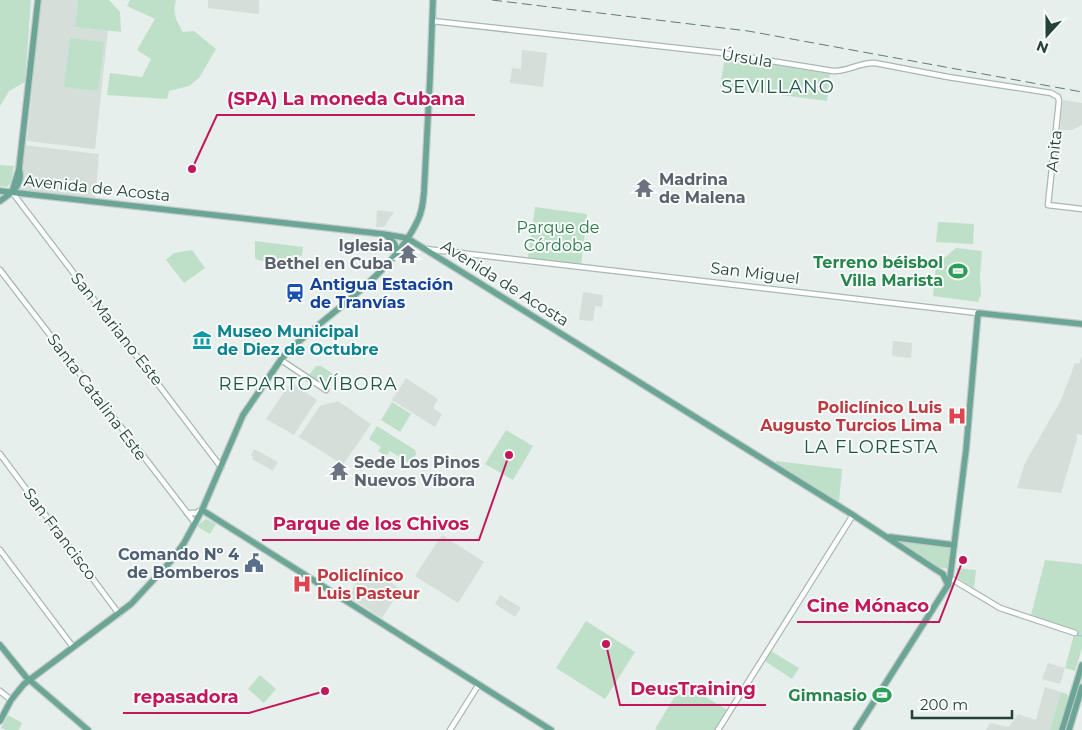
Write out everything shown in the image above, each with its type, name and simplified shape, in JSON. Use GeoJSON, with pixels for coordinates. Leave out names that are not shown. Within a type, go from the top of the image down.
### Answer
{"type":"FeatureCollection","features":[{"type":"Feature","properties":{"kind":"main road"},"geometry":{"type":"LineString","coordinates":[[0,201],[16,188],[20,180],[19,169],[38,0]]}},
{"type":"Feature","properties":{"kind":"main road"},"geometry":{"type":"LineString","coordinates":[[0,721],[19,689],[119,614],[138,597],[171,561],[184,543],[202,510],[243,415],[281,360],[295,345],[370,281],[398,251],[418,221],[422,210],[424,192],[433,0]]}},
{"type":"Feature","properties":{"kind":"main road","name":"Avenida de Acosta"},"geometry":{"type":"LineString","coordinates":[[0,191],[198,212],[406,238],[853,515],[935,569],[949,581]]}},
{"type":"Feature","properties":{"kind":"main road"},"geometry":{"type":"LineString","coordinates":[[386,235],[394,243],[398,251]]}},
{"type":"Feature","properties":{"kind":"main road"},"geometry":{"type":"LineString","coordinates":[[856,730],[949,581],[952,570],[966,450],[978,313]]}},
{"type":"Feature","properties":{"kind":"main road","name":"San Miguel"},"geometry":{"type":"LineString","coordinates":[[978,313],[1082,324]]}},
{"type":"Feature","properties":{"kind":"main road"},"geometry":{"type":"LineString","coordinates":[[202,510],[551,730]]}},
{"type":"Feature","properties":{"kind":"main road"},"geometry":{"type":"LineString","coordinates":[[196,521],[204,516],[214,517]]}},
{"type":"Feature","properties":{"kind":"main road"},"geometry":{"type":"LineString","coordinates":[[886,537],[954,545]]}},
{"type":"Feature","properties":{"kind":"main road","name":"Avenida de Acosta"},"geometry":{"type":"LineString","coordinates":[[935,569],[947,572],[952,570]]}},
{"type":"Feature","properties":{"kind":"main road"},"geometry":{"type":"LineString","coordinates":[[0,645],[29,680],[88,730]]}},
{"type":"Feature","properties":{"kind":"main road"},"geometry":{"type":"LineString","coordinates":[[1062,730],[1082,665]]}},
{"type":"Feature","properties":{"kind":"main road"},"geometry":{"type":"LineString","coordinates":[[1068,730],[1082,687]]}},
{"type":"Feature","properties":{"kind":"street","name":"Úrsula"},"geometry":{"type":"LineString","coordinates":[[432,21],[722,53],[832,71],[875,63],[1050,93],[1058,97]]}},
{"type":"Feature","properties":{"kind":"street","name":"Anita"},"geometry":{"type":"LineString","coordinates":[[1058,97],[1048,205],[1082,209]]}},
{"type":"Feature","properties":{"kind":"street","name":"San Mariano Este"},"geometry":{"type":"LineString","coordinates":[[12,192],[222,467]]}},
{"type":"Feature","properties":{"kind":"street","name":"San Miguel"},"geometry":{"type":"LineString","coordinates":[[424,249],[978,313]]}},
{"type":"Feature","properties":{"kind":"street","name":"Santa Catalina Este"},"geometry":{"type":"LineString","coordinates":[[0,270],[187,513],[196,521]]}},
{"type":"Feature","properties":{"kind":"street"},"geometry":{"type":"LineString","coordinates":[[281,360],[326,390]]}},
{"type":"Feature","properties":{"kind":"street","name":"San Francisco"},"geometry":{"type":"LineString","coordinates":[[0,454],[119,614]]}},
{"type":"Feature","properties":{"kind":"street"},"geometry":{"type":"LineString","coordinates":[[187,513],[196,513],[202,510]]}},
{"type":"Feature","properties":{"kind":"street"},"geometry":{"type":"LineString","coordinates":[[718,730],[853,515]]}},
{"type":"Feature","properties":{"kind":"street"},"geometry":{"type":"LineString","coordinates":[[0,550],[73,647]]}},
{"type":"Feature","properties":{"kind":"street","name":"Avenida de Acosta"},"geometry":{"type":"LineString","coordinates":[[949,581],[1000,608],[1075,633]]}},
{"type":"Feature","properties":{"kind":"street"},"geometry":{"type":"LineString","coordinates":[[450,730],[479,684]]}},
{"type":"Feature","properties":{"kind":"street"},"geometry":{"type":"LineString","coordinates":[[0,691],[11,700]]}},
{"type":"Feature","properties":{"kind":"shaded area"},"geometry":{"type":"Polygon","coordinates":[[[41,0],[78,0],[75,27],[108,30],[95,149],[27,141],[41,0]]]}},
{"type":"Feature","properties":{"kind":"shaded area"},"geometry":{"type":"Polygon","coordinates":[[[208,0],[259,0],[259,14],[208,8],[208,0]]]}},
{"type":"Feature","properties":{"kind":"shaded area"},"geometry":{"type":"Polygon","coordinates":[[[522,50],[547,53],[543,87],[510,83],[512,68],[521,69],[522,50]]]}},
{"type":"Feature","properties":{"kind":"shaded area"},"geometry":{"type":"Polygon","coordinates":[[[1063,100],[1082,103],[1082,125],[1072,130],[1060,130],[1063,100]]]}},
{"type":"Feature","properties":{"kind":"shaded area"},"geometry":{"type":"Polygon","coordinates":[[[23,145],[99,154],[95,201],[12,192],[23,145]]]}},
{"type":"Feature","properties":{"kind":"shaded area"},"geometry":{"type":"Polygon","coordinates":[[[377,210],[394,212],[384,227],[376,227],[377,210]]]}},
{"type":"Feature","properties":{"kind":"shaded area"},"geometry":{"type":"Polygon","coordinates":[[[583,292],[603,295],[602,307],[595,306],[593,321],[579,320],[583,292]]]}},
{"type":"Feature","properties":{"kind":"shaded area"},"geometry":{"type":"Polygon","coordinates":[[[893,341],[912,343],[911,358],[892,356],[893,341]]]}},
{"type":"Feature","properties":{"kind":"shaded area"},"geometry":{"type":"Polygon","coordinates":[[[1082,356],[1082,435],[1076,434],[1077,439],[1061,493],[1017,488],[1025,463],[1061,400],[1075,363],[1079,364],[1082,356]]]}},
{"type":"Feature","properties":{"kind":"shaded area"},"geometry":{"type":"Polygon","coordinates":[[[406,378],[438,399],[433,408],[442,414],[435,427],[392,400],[406,378]]]}},
{"type":"Feature","properties":{"kind":"shaded area"},"geometry":{"type":"Polygon","coordinates":[[[291,382],[317,400],[294,435],[266,419],[291,382]]]}},
{"type":"Feature","properties":{"kind":"shaded area"},"geometry":{"type":"Polygon","coordinates":[[[338,401],[371,424],[343,465],[299,437],[320,406],[338,401]]]}},
{"type":"Feature","properties":{"kind":"shaded area"},"geometry":{"type":"Polygon","coordinates":[[[254,449],[278,462],[273,471],[252,459],[251,455],[254,449]]]}},
{"type":"Feature","properties":{"kind":"shaded area"},"geometry":{"type":"Polygon","coordinates":[[[442,535],[484,562],[458,603],[415,576],[442,535]]]}},
{"type":"Feature","properties":{"kind":"shaded area"},"geometry":{"type":"Polygon","coordinates":[[[366,567],[401,589],[382,618],[348,596],[366,567]]]}},
{"type":"Feature","properties":{"kind":"shaded area"},"geometry":{"type":"Polygon","coordinates":[[[500,595],[521,608],[515,617],[495,604],[500,595]]]}},
{"type":"Feature","properties":{"kind":"shaded area"},"geometry":{"type":"Polygon","coordinates":[[[1048,663],[1065,668],[1060,684],[1042,679],[1048,663]]]}},
{"type":"Feature","properties":{"kind":"shaded area"},"geometry":{"type":"Polygon","coordinates":[[[1045,687],[1061,692],[1050,730],[986,730],[990,723],[1009,727],[1018,714],[1036,720],[1045,687]]]}},
{"type":"Feature","properties":{"kind":"green space"},"geometry":{"type":"Polygon","coordinates":[[[0,0],[31,0],[25,82],[9,91],[0,106],[0,0]]]}},
{"type":"Feature","properties":{"kind":"green space"},"geometry":{"type":"Polygon","coordinates":[[[78,0],[109,0],[120,12],[121,32],[75,27],[78,0]]]}},
{"type":"Feature","properties":{"kind":"green space"},"geometry":{"type":"Polygon","coordinates":[[[130,0],[176,0],[175,16],[183,32],[194,31],[216,49],[199,78],[189,86],[169,91],[167,99],[107,95],[110,73],[142,77],[151,59],[137,50],[155,19],[127,6],[130,0]]]}},
{"type":"Feature","properties":{"kind":"green space"},"geometry":{"type":"Polygon","coordinates":[[[70,38],[104,42],[98,91],[64,87],[70,38]]]}},
{"type":"Feature","properties":{"kind":"green space"},"geometry":{"type":"Polygon","coordinates":[[[725,57],[830,74],[827,101],[720,87],[725,57]]]}},
{"type":"Feature","properties":{"kind":"green space"},"geometry":{"type":"Polygon","coordinates":[[[0,165],[14,166],[11,182],[7,187],[0,186],[0,165]]]}},
{"type":"Feature","properties":{"kind":"green space","name":"Parque de Córdoba"},"geometry":{"type":"Polygon","coordinates":[[[535,207],[587,214],[581,266],[529,259],[535,207]]]}},
{"type":"Feature","properties":{"kind":"green space"},"geometry":{"type":"Polygon","coordinates":[[[938,222],[974,224],[973,244],[936,242],[938,222]]]}},
{"type":"Feature","properties":{"kind":"green space"},"geometry":{"type":"Polygon","coordinates":[[[255,241],[303,247],[302,255],[286,267],[255,259],[255,241]]]}},
{"type":"Feature","properties":{"kind":"green space","name":"Terreno béisbol Villa Marista"},"geometry":{"type":"Polygon","coordinates":[[[956,248],[982,251],[981,294],[978,302],[933,296],[936,265],[956,248]]]}},
{"type":"Feature","properties":{"kind":"green space"},"geometry":{"type":"Polygon","coordinates":[[[192,250],[205,268],[184,283],[166,260],[174,253],[192,250]]]}},
{"type":"Feature","properties":{"kind":"green space"},"geometry":{"type":"Polygon","coordinates":[[[316,366],[321,366],[333,374],[326,385],[309,375],[316,366]]]}},
{"type":"Feature","properties":{"kind":"green space"},"geometry":{"type":"Polygon","coordinates":[[[392,402],[411,414],[400,432],[381,420],[392,402]]]}},
{"type":"Feature","properties":{"kind":"green space"},"geometry":{"type":"Polygon","coordinates":[[[377,426],[415,450],[416,454],[410,464],[390,451],[386,456],[378,451],[381,447],[369,439],[377,426]]]}},
{"type":"Feature","properties":{"kind":"green space"},"geometry":{"type":"Polygon","coordinates":[[[506,430],[533,446],[513,480],[485,464],[506,430]]]}},
{"type":"Feature","properties":{"kind":"green space"},"geometry":{"type":"Polygon","coordinates":[[[776,461],[842,469],[839,502],[776,463],[776,461]]]}},
{"type":"Feature","properties":{"kind":"green space"},"geometry":{"type":"Polygon","coordinates":[[[206,519],[216,524],[210,534],[196,526],[206,519]]]}},
{"type":"Feature","properties":{"kind":"green space"},"geometry":{"type":"Polygon","coordinates":[[[898,540],[951,548],[948,569],[938,567],[898,540]]]}},
{"type":"Feature","properties":{"kind":"green space"},"geometry":{"type":"Polygon","coordinates":[[[1045,560],[1082,564],[1082,648],[1075,671],[1065,668],[1075,631],[1031,615],[1045,560]]]}},
{"type":"Feature","properties":{"kind":"green space"},"geometry":{"type":"Polygon","coordinates":[[[957,568],[976,570],[974,588],[956,577],[957,568]]]}},
{"type":"Feature","properties":{"kind":"green space"},"geometry":{"type":"Polygon","coordinates":[[[586,621],[635,652],[605,699],[556,668],[586,621]]]}},
{"type":"Feature","properties":{"kind":"green space"},"geometry":{"type":"Polygon","coordinates":[[[771,651],[799,668],[792,679],[765,661],[771,651]]]}},
{"type":"Feature","properties":{"kind":"green space"},"geometry":{"type":"Polygon","coordinates":[[[260,675],[276,689],[264,703],[248,689],[260,675]]]}},
{"type":"Feature","properties":{"kind":"green space"},"geometry":{"type":"Polygon","coordinates":[[[683,683],[729,711],[717,730],[655,729],[683,683]]]}},
{"type":"Feature","properties":{"kind":"green space"},"geometry":{"type":"Polygon","coordinates":[[[1061,692],[1067,694],[1068,697],[1059,730],[1050,730],[1061,692]]]}},
{"type":"Feature","properties":{"kind":"green space"},"geometry":{"type":"Polygon","coordinates":[[[8,715],[22,723],[19,730],[1,728],[8,715]]]}},
{"type":"Feature","properties":{"kind":"waterway"},"geometry":{"type":"LineString","coordinates":[[1077,635],[1082,636]]}},
{"type":"Feature","properties":{"kind":"railway"},"geometry":{"type":"LineString","coordinates":[[492,0],[748,31],[1082,92]]}},
{"type":"Feature","properties":{"kind":"place","name":"(SPA) La moneda Cubana"},"geometry":{"type":"Point","coordinates":[192,169]}},
{"type":"Feature","properties":{"kind":"place","name":"Madrina de Malena"},"geometry":{"type":"Point","coordinates":[644,188]}},
{"type":"Feature","properties":{"kind":"place","name":"Iglesia Bethel en Cuba"},"geometry":{"type":"Point","coordinates":[408,254]}},
{"type":"Feature","properties":{"kind":"place","name":"Terreno béisbol Villa Marista"},"geometry":{"type":"Point","coordinates":[958,271]}},
{"type":"Feature","properties":{"kind":"place","name":"Antigua Estación de Tranvías"},"geometry":{"type":"Point","coordinates":[295,293]}},
{"type":"Feature","properties":{"kind":"place","name":"Museo Municipal de Diez de Octubre"},"geometry":{"type":"Point","coordinates":[202,340]}},
{"type":"Feature","properties":{"kind":"place","name":"Policlínico Luis Augusto Turcios Lima"},"geometry":{"type":"Point","coordinates":[957,416]}},
{"type":"Feature","properties":{"kind":"place","name":"Parque de los Chivos"},"geometry":{"type":"Point","coordinates":[509,455]}},
{"type":"Feature","properties":{"kind":"place","name":"Sede Los Pinos Nuevos Víbora"},"geometry":{"type":"Point","coordinates":[339,471]}},
{"type":"Feature","properties":{"kind":"place","name":"Cine Mónaco"},"geometry":{"type":"Point","coordinates":[963,560]}},
{"type":"Feature","properties":{"kind":"place","name":"Comando Nº 4 de Bomberos"},"geometry":{"type":"Point","coordinates":[254,563]}},
{"type":"Feature","properties":{"kind":"place","name":"Policlínico Luis Pasteur"},"geometry":{"type":"Point","coordinates":[302,584]}},
{"type":"Feature","properties":{"kind":"place","name":"DeusTraining"},"geometry":{"type":"Point","coordinates":[606,644]}},
{"type":"Feature","properties":{"kind":"place","name":"repasadora"},"geometry":{"type":"Point","coordinates":[325,691]}},
{"type":"Feature","properties":{"kind":"place","name":"Gimnasio"},"geometry":{"type":"Point","coordinates":[882,695]}},
{"type":"Feature","properties":{"kind":"district","name":"SEVILLANO"},"geometry":{"type":"Point","coordinates":[778,87]}},
{"type":"Feature","properties":{"kind":"district","name":"REPARTO VÍBORA"},"geometry":{"type":"Point","coordinates":[308,384]}},
{"type":"Feature","properties":{"kind":"district","name":"LA FLORESTA"},"geometry":{"type":"Point","coordinates":[871,447]}}]}
